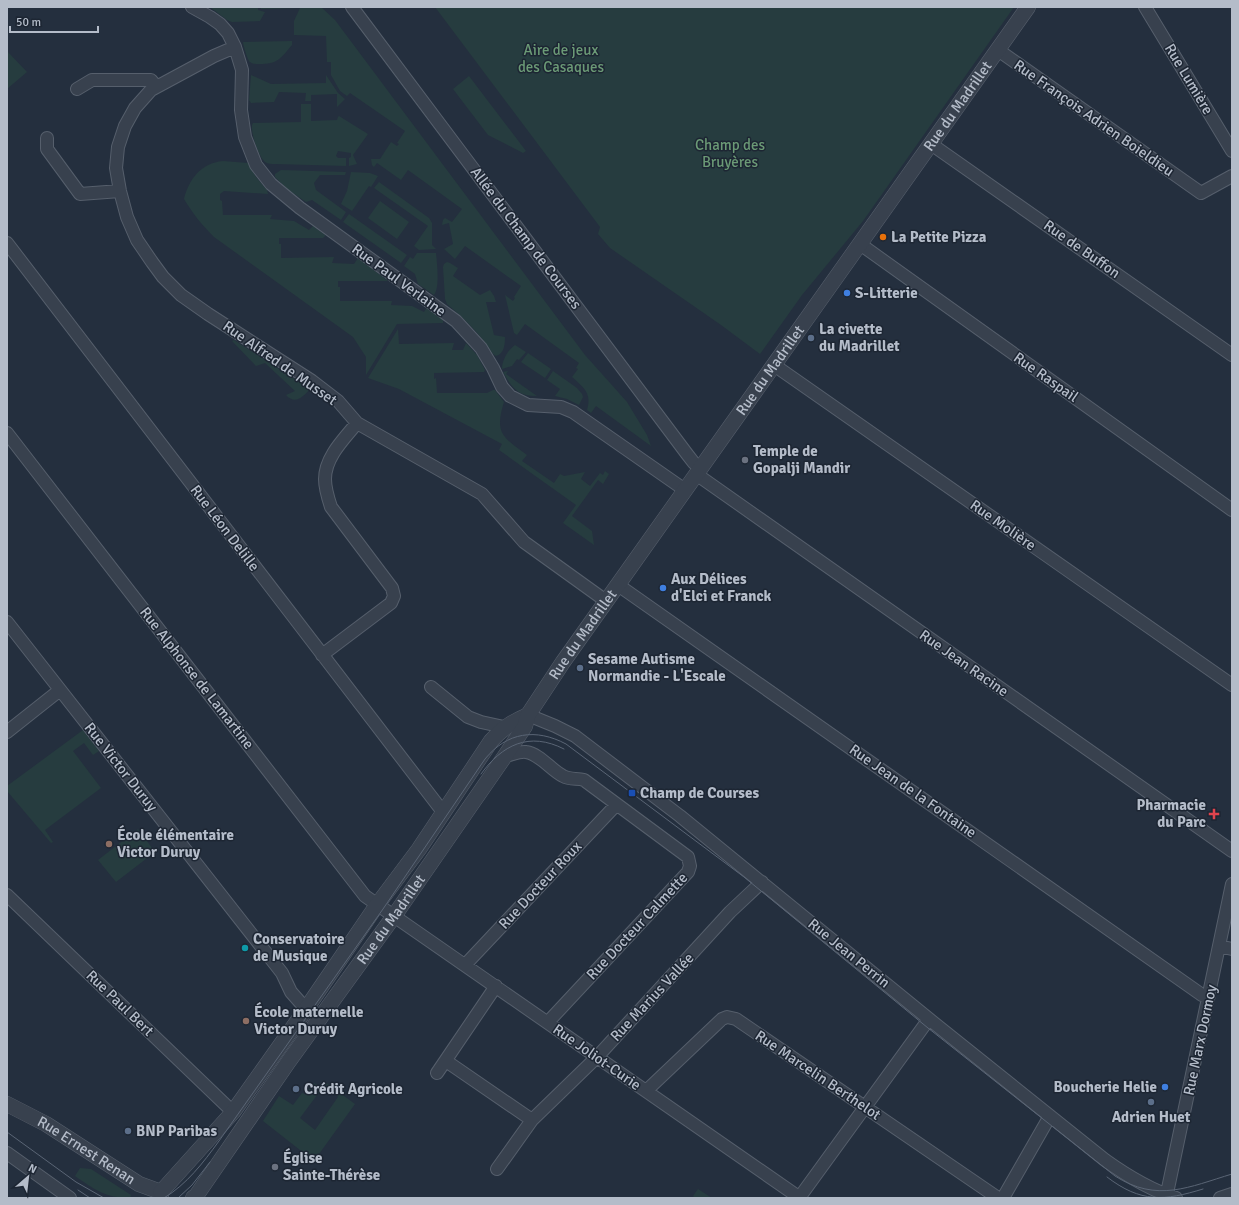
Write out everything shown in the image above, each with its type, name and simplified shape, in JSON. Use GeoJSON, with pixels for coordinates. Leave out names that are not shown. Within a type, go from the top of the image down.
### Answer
{"type":"FeatureCollection","features":[{"type":"Feature","properties":{"kind":"street","name":"Rue Paul Verlaine"},"geometry":{"type":"LineString","coordinates":[[192,7],[220,24],[228,33],[235,47],[242,70],[241,110],[245,137],[256,165],[271,184],[300,208],[456,321],[480,348],[493,368],[502,387],[510,396],[528,405],[561,407],[573,412],[685,490]]}},
{"type":"Feature","properties":{"kind":"street","name":"Allée du Champ de Courses"},"geometry":{"type":"LineString","coordinates":[[352,7],[699,471]]}},
{"type":"Feature","properties":{"kind":"street","name":"Rue du Madrillet"},"geometry":{"type":"LineString","coordinates":[[193,1198],[196,1196],[289,1061],[394,916],[505,756],[525,726],[528,715],[563,662],[1028,7]]}},
{"type":"Feature","properties":{"kind":"street","name":"Rue Lumière"},"geometry":{"type":"LineString","coordinates":[[1145,7],[1232,151]]}},
{"type":"Feature","properties":{"kind":"street","name":"Rue Alfred de Musset"},"geometry":{"type":"LineString","coordinates":[[235,47],[214,56],[156,86],[135,108],[125,126],[118,147],[116,168],[127,217],[138,240],[163,277],[181,295],[312,381],[338,401],[357,423],[482,494],[524,542],[606,601]]}},
{"type":"Feature","properties":{"kind":"street","name":"Rue François Adrien Boieldieu"},"geometry":{"type":"LineString","coordinates":[[998,50],[1201,194],[1232,176]]}},
{"type":"Feature","properties":{"kind":"street"},"geometry":{"type":"LineString","coordinates":[[77,89],[92,80],[150,80],[156,86]]}},
{"type":"Feature","properties":{"kind":"street"},"geometry":{"type":"LineString","coordinates":[[47,138],[47,149],[80,194],[120,191]]}},
{"type":"Feature","properties":{"kind":"street","name":"Rue de Buffon"},"geometry":{"type":"LineString","coordinates":[[931,144],[1232,356]]}},
{"type":"Feature","properties":{"kind":"street","name":"Rue Léon Delille"},"geometry":{"type":"LineString","coordinates":[[7,243],[443,812]]}},
{"type":"Feature","properties":{"kind":"street","name":"Rue Raspail"},"geometry":{"type":"LineString","coordinates":[[860,244],[1232,510]]}},
{"type":"Feature","properties":{"kind":"street","name":"Rue Molière"},"geometry":{"type":"LineString","coordinates":[[774,365],[1232,686]]}},
{"type":"Feature","properties":{"kind":"street"},"geometry":{"type":"LineString","coordinates":[[322,655],[391,603],[394,596],[392,588],[331,507],[327,493],[325,478],[333,453],[357,423]]}},
{"type":"Feature","properties":{"kind":"street","name":"Rue Alphonse de Lamartine"},"geometry":{"type":"LineString","coordinates":[[7,433],[365,896],[394,916]]}},
{"type":"Feature","properties":{"kind":"street","name":"Rue Jean Racine"},"geometry":{"type":"LineString","coordinates":[[699,471],[1232,851]]}},
{"type":"Feature","properties":{"kind":"street","name":"Rue Jean de la Fontaine"},"geometry":{"type":"LineString","coordinates":[[618,585],[1202,995],[1209,996]]}},
{"type":"Feature","properties":{"kind":"street","name":"Rue Victor Duruy"},"geometry":{"type":"LineString","coordinates":[[7,622],[282,973],[291,992],[306,1010]]}},
{"type":"Feature","properties":{"kind":"street"},"geometry":{"type":"LineString","coordinates":[[431,687],[468,717],[481,722],[504,727]]}},
{"type":"Feature","properties":{"kind":"street"},"geometry":{"type":"LineString","coordinates":[[7,732],[60,690]]}},
{"type":"Feature","properties":{"kind":"street","name":"Rue du Madrillet"},"geometry":{"type":"LineString","coordinates":[[161,1195],[233,1112],[306,1010],[377,905],[415,855],[491,741],[504,727],[515,720],[528,715]]}},
{"type":"Feature","properties":{"kind":"street","name":"Rue Jean Perrin"},"geometry":{"type":"LineString","coordinates":[[528,715],[575,736],[680,816],[929,1019],[1124,1174],[1170,1197]]}},
{"type":"Feature","properties":{"kind":"street"},"geometry":{"type":"LineString","coordinates":[[505,756],[527,752],[539,758],[562,776],[571,779],[584,780],[616,805]]}},
{"type":"Feature","properties":{"kind":"street","name":"Rue Docteur Roux"},"geometry":{"type":"LineString","coordinates":[[465,965],[616,805]]}},
{"type":"Feature","properties":{"kind":"street","name":"Rue Docteur Calmette"},"geometry":{"type":"LineString","coordinates":[[548,1022],[688,872],[690,866],[688,857],[616,805]]}},
{"type":"Feature","properties":{"kind":"street","name":"Rue Marius Vallée"},"geometry":{"type":"LineString","coordinates":[[497,1169],[532,1120],[597,1057],[730,912],[762,882]]}},
{"type":"Feature","properties":{"kind":"street","name":"Rue Marx Dormoy"},"geometry":{"type":"LineString","coordinates":[[1170,1197],[1232,884]]}},
{"type":"Feature","properties":{"kind":"street","name":"Rue Paul Bert"},"geometry":{"type":"LineString","coordinates":[[7,896],[233,1112]]}},
{"type":"Feature","properties":{"kind":"street","name":"Rue Joliot-Curie"},"geometry":{"type":"LineString","coordinates":[[394,916],[800,1198]]}},
{"type":"Feature","properties":{"kind":"street"},"geometry":{"type":"LineString","coordinates":[[1219,946],[1232,949]]}},
{"type":"Feature","properties":{"kind":"street"},"geometry":{"type":"LineString","coordinates":[[437,1073],[496,986]]}},
{"type":"Feature","properties":{"kind":"street","name":"Rue Marcelin Berthelot"},"geometry":{"type":"LineString","coordinates":[[646,1091],[722,1019],[727,1017],[736,1019],[998,1198]]}},
{"type":"Feature","properties":{"kind":"street"},"geometry":{"type":"LineString","coordinates":[[800,1198],[929,1019]]}},
{"type":"Feature","properties":{"kind":"street"},"geometry":{"type":"LineString","coordinates":[[446,1061],[532,1120]]}},
{"type":"Feature","properties":{"kind":"street","name":"Rue Ernest Renan"},"geometry":{"type":"LineString","coordinates":[[7,1104],[46,1124],[139,1184],[161,1195]]}},
{"type":"Feature","properties":{"kind":"street"},"geometry":{"type":"LineString","coordinates":[[1003,1198],[1050,1116]]}},
{"type":"Feature","properties":{"kind":"street"},"geometry":{"type":"LineString","coordinates":[[7,1152],[70,1198]]}},
{"type":"Feature","properties":{"kind":"street"},"geometry":{"type":"LineString","coordinates":[[1220,1198],[1232,1194]]}},
{"type":"Feature","properties":{"kind":"green space"},"geometry":{"type":"Polygon","coordinates":[[[210,7],[258,7],[258,10],[265,12],[260,21],[232,22],[210,7]]]}},
{"type":"Feature","properties":{"kind":"green space"},"geometry":{"type":"Polygon","coordinates":[[[261,7],[321,7],[335,20],[585,355],[627,402],[647,435],[651,446],[596,406],[591,413],[587,410],[588,395],[572,377],[578,369],[576,368],[579,363],[525,324],[517,335],[514,333],[505,295],[513,301],[521,286],[465,246],[455,259],[444,249],[453,244],[449,223],[442,225],[443,220],[445,218],[452,222],[462,209],[408,170],[401,180],[377,163],[374,167],[372,165],[371,159],[380,159],[391,142],[397,146],[399,144],[397,143],[405,131],[350,93],[347,96],[340,91],[331,75],[331,62],[327,62],[326,36],[294,35],[294,21],[300,8],[261,9],[261,7]]]}},
{"type":"Feature","properties":{"kind":"green space","name":"Champ des Bruyères"},"geometry":{"type":"Polygon","coordinates":[[[435,7],[1014,7],[863,221],[802,295],[760,354],[610,248],[598,234],[600,227],[435,7]]]}},
{"type":"Feature","properties":{"kind":"green space"},"geometry":{"type":"Polygon","coordinates":[[[292,41],[292,45],[278,60],[265,64],[253,64],[249,61],[243,42],[292,41]]]}},
{"type":"Feature","properties":{"kind":"green space"},"geometry":{"type":"Polygon","coordinates":[[[7,51],[27,72],[7,89],[7,51]]]}},
{"type":"Feature","properties":{"kind":"green space"},"geometry":{"type":"Polygon","coordinates":[[[251,75],[271,84],[326,83],[326,75],[338,93],[345,99],[337,107],[337,94],[311,95],[311,101],[305,101],[306,93],[279,92],[274,102],[251,103],[249,100],[251,75]]]}},
{"type":"Feature","properties":{"kind":"green space"},"geometry":{"type":"Polygon","coordinates":[[[469,76],[526,151],[523,153],[488,135],[453,89],[469,76]]]}},
{"type":"Feature","properties":{"kind":"green space"},"geometry":{"type":"Polygon","coordinates":[[[301,104],[311,104],[311,121],[337,120],[339,116],[368,134],[353,155],[357,164],[349,166],[349,158],[351,157],[351,153],[338,151],[336,156],[338,158],[346,158],[346,166],[269,164],[262,159],[252,129],[253,123],[301,122],[301,104]]]}},
{"type":"Feature","properties":{"kind":"green space"},"geometry":{"type":"Polygon","coordinates":[[[223,161],[248,163],[256,177],[267,190],[268,194],[224,191],[220,194],[223,215],[272,215],[270,219],[294,221],[309,230],[313,226],[325,235],[323,238],[279,238],[279,244],[281,244],[281,258],[334,257],[332,263],[354,264],[358,258],[388,281],[338,281],[338,287],[340,287],[340,301],[392,301],[391,305],[412,306],[424,312],[427,307],[443,320],[443,323],[397,324],[366,375],[366,357],[353,337],[214,237],[191,210],[184,199],[189,185],[197,173],[202,169],[215,162],[223,161]]]}},
{"type":"Feature","properties":{"kind":"green space"},"geometry":{"type":"Polygon","coordinates":[[[281,170],[346,172],[345,175],[320,175],[314,183],[316,190],[346,212],[341,220],[312,200],[306,202],[287,189],[275,177],[275,174],[281,170]]]}},
{"type":"Feature","properties":{"kind":"green space"},"geometry":{"type":"Polygon","coordinates":[[[351,172],[370,173],[378,176],[371,187],[369,186],[352,211],[341,204],[347,191],[351,172]]]}},
{"type":"Feature","properties":{"kind":"green space"},"geometry":{"type":"Polygon","coordinates":[[[379,182],[429,218],[432,223],[432,245],[436,249],[419,250],[414,246],[428,226],[374,188],[379,182]]]}},
{"type":"Feature","properties":{"kind":"green space"},"geometry":{"type":"Polygon","coordinates":[[[380,201],[409,222],[397,239],[368,218],[380,201]]]}},
{"type":"Feature","properties":{"kind":"green space"},"geometry":{"type":"Polygon","coordinates":[[[349,214],[407,255],[401,263],[343,222],[349,214]]]}},
{"type":"Feature","properties":{"kind":"green space"},"geometry":{"type":"Polygon","coordinates":[[[417,253],[436,253],[438,281],[434,295],[418,284],[415,274],[404,266],[410,257],[413,259],[417,253]]]}},
{"type":"Feature","properties":{"kind":"green space"},"geometry":{"type":"Polygon","coordinates":[[[447,262],[458,268],[453,276],[480,295],[490,290],[494,296],[496,302],[486,302],[494,335],[505,337],[504,349],[499,355],[496,356],[493,354],[472,327],[447,304],[445,299],[443,267],[447,262]]]}},
{"type":"Feature","properties":{"kind":"green space"},"geometry":{"type":"Polygon","coordinates":[[[398,329],[399,344],[454,343],[452,350],[463,350],[466,343],[477,355],[485,370],[484,372],[434,373],[434,379],[436,378],[437,393],[487,393],[495,390],[504,402],[500,421],[503,434],[512,444],[527,455],[522,461],[554,483],[560,474],[564,476],[585,472],[581,479],[590,486],[600,473],[603,475],[605,471],[609,474],[603,484],[598,480],[572,516],[592,531],[594,545],[563,523],[576,505],[499,450],[502,444],[399,389],[368,378],[398,329]]]}},
{"type":"Feature","properties":{"kind":"green space"},"geometry":{"type":"Polygon","coordinates":[[[234,340],[310,389],[299,399],[296,400],[289,398],[286,395],[295,391],[265,363],[256,366],[232,341],[234,340]]]}},
{"type":"Feature","properties":{"kind":"green space"},"geometry":{"type":"Polygon","coordinates":[[[515,345],[526,352],[519,360],[517,359],[512,366],[502,369],[506,356],[515,345]]]}},
{"type":"Feature","properties":{"kind":"green space"},"geometry":{"type":"Polygon","coordinates":[[[528,353],[551,369],[545,378],[521,362],[528,353]]]}},
{"type":"Feature","properties":{"kind":"green space"},"geometry":{"type":"Polygon","coordinates":[[[508,371],[506,374],[537,396],[530,396],[516,390],[503,372],[508,371]]]}},
{"type":"Feature","properties":{"kind":"green space"},"geometry":{"type":"Polygon","coordinates":[[[553,371],[577,388],[582,394],[583,397],[579,405],[567,399],[555,396],[560,389],[547,380],[553,371]]]}},
{"type":"Feature","properties":{"kind":"green space"},"geometry":{"type":"Polygon","coordinates":[[[83,730],[99,751],[93,755],[84,743],[73,751],[101,788],[45,830],[53,842],[51,843],[7,791],[7,786],[83,730]]]}},
{"type":"Feature","properties":{"kind":"green space"},"geometry":{"type":"Polygon","coordinates":[[[138,829],[155,852],[116,882],[98,860],[138,829]]]}},
{"type":"Feature","properties":{"kind":"green space"},"geometry":{"type":"Polygon","coordinates":[[[325,1082],[355,1104],[314,1161],[263,1121],[279,1096],[293,1105],[302,1093],[305,1094],[314,1083],[319,1086],[320,1091],[300,1118],[315,1130],[338,1097],[333,1090],[324,1084],[325,1082]]]}},
{"type":"Feature","properties":{"kind":"green space"},"geometry":{"type":"Polygon","coordinates":[[[80,1168],[91,1169],[131,1195],[130,1198],[121,1198],[94,1189],[75,1176],[80,1168]]]}},
{"type":"Feature","properties":{"kind":"green space"},"geometry":{"type":"Polygon","coordinates":[[[698,1189],[712,1198],[695,1198],[693,1196],[698,1189]]]}},
{"type":"Feature","properties":{"kind":"tram line"},"geometry":{"type":"LineString","coordinates":[[164,1198],[187,1180],[201,1165],[219,1141],[383,909],[485,759],[503,743],[522,735],[544,736],[566,744],[744,877],[928,1028],[1115,1176],[1130,1184],[1145,1189],[1159,1191],[1173,1190],[1201,1184],[1232,1174]]}},
{"type":"Feature","properties":{"kind":"tram line"},"geometry":{"type":"LineString","coordinates":[[481,774],[498,755],[517,744],[528,741],[539,741],[564,749]]}},
{"type":"Feature","properties":{"kind":"tram line"},"geometry":{"type":"LineString","coordinates":[[7,1132],[76,1182],[104,1198]]}},
{"type":"Feature","properties":{"kind":"tram line"},"geometry":{"type":"LineString","coordinates":[[178,1198],[192,1185],[210,1162]]}},
{"type":"Feature","properties":{"kind":"tram line"},"geometry":{"type":"LineString","coordinates":[[1107,1177],[1131,1192],[1153,1197],[1176,1196],[1203,1189]]}},
{"type":"Feature","properties":{"kind":"tram line"},"geometry":{"type":"LineString","coordinates":[[78,1190],[90,1198]]}},
{"type":"Feature","properties":{"kind":"place","name":"La Petite Pizza"},"geometry":{"type":"Point","coordinates":[883,237]}},
{"type":"Feature","properties":{"kind":"place","name":"S-Litterie"},"geometry":{"type":"Point","coordinates":[847,293]}},
{"type":"Feature","properties":{"kind":"place","name":"La civette du Madrillet"},"geometry":{"type":"Point","coordinates":[811,338]}},
{"type":"Feature","properties":{"kind":"place","name":"Temple de Gopalji Mandir"},"geometry":{"type":"Point","coordinates":[745,460]}},
{"type":"Feature","properties":{"kind":"place","name":"Aux Délices d'Elci et Franck"},"geometry":{"type":"Point","coordinates":[663,588]}},
{"type":"Feature","properties":{"kind":"place","name":"Sesame Autisme Normandie - L'Escale"},"geometry":{"type":"Point","coordinates":[580,668]}},
{"type":"Feature","properties":{"kind":"place","name":"Champ de Courses"},"geometry":{"type":"Point","coordinates":[632,793]}},
{"type":"Feature","properties":{"kind":"place","name":"Pharmacie du Parc"},"geometry":{"type":"Point","coordinates":[1214,814]}},
{"type":"Feature","properties":{"kind":"place","name":"École élémentaire Victor Duruy"},"geometry":{"type":"Point","coordinates":[109,844]}},
{"type":"Feature","properties":{"kind":"place","name":"Conservatoire de Musique"},"geometry":{"type":"Point","coordinates":[245,948]}},
{"type":"Feature","properties":{"kind":"place","name":"École maternelle Victor Duruy"},"geometry":{"type":"Point","coordinates":[246,1021]}},
{"type":"Feature","properties":{"kind":"place","name":"Boucherie Helie"},"geometry":{"type":"Point","coordinates":[1165,1087]}},
{"type":"Feature","properties":{"kind":"place","name":"Crédit Agricole"},"geometry":{"type":"Point","coordinates":[296,1089]}},
{"type":"Feature","properties":{"kind":"place","name":"Adrien Huet"},"geometry":{"type":"Point","coordinates":[1151,1102]}},
{"type":"Feature","properties":{"kind":"place","name":"BNP Paribas"},"geometry":{"type":"Point","coordinates":[128,1131]}},
{"type":"Feature","properties":{"kind":"place","name":"Église Sainte-Thérèse"},"geometry":{"type":"Point","coordinates":[275,1167]}},
{"type":"Feature","properties":{"kind":"park label","name":"Aire de jeux des Casaques"},"geometry":{"type":"Point","coordinates":[561,58]}}]}
